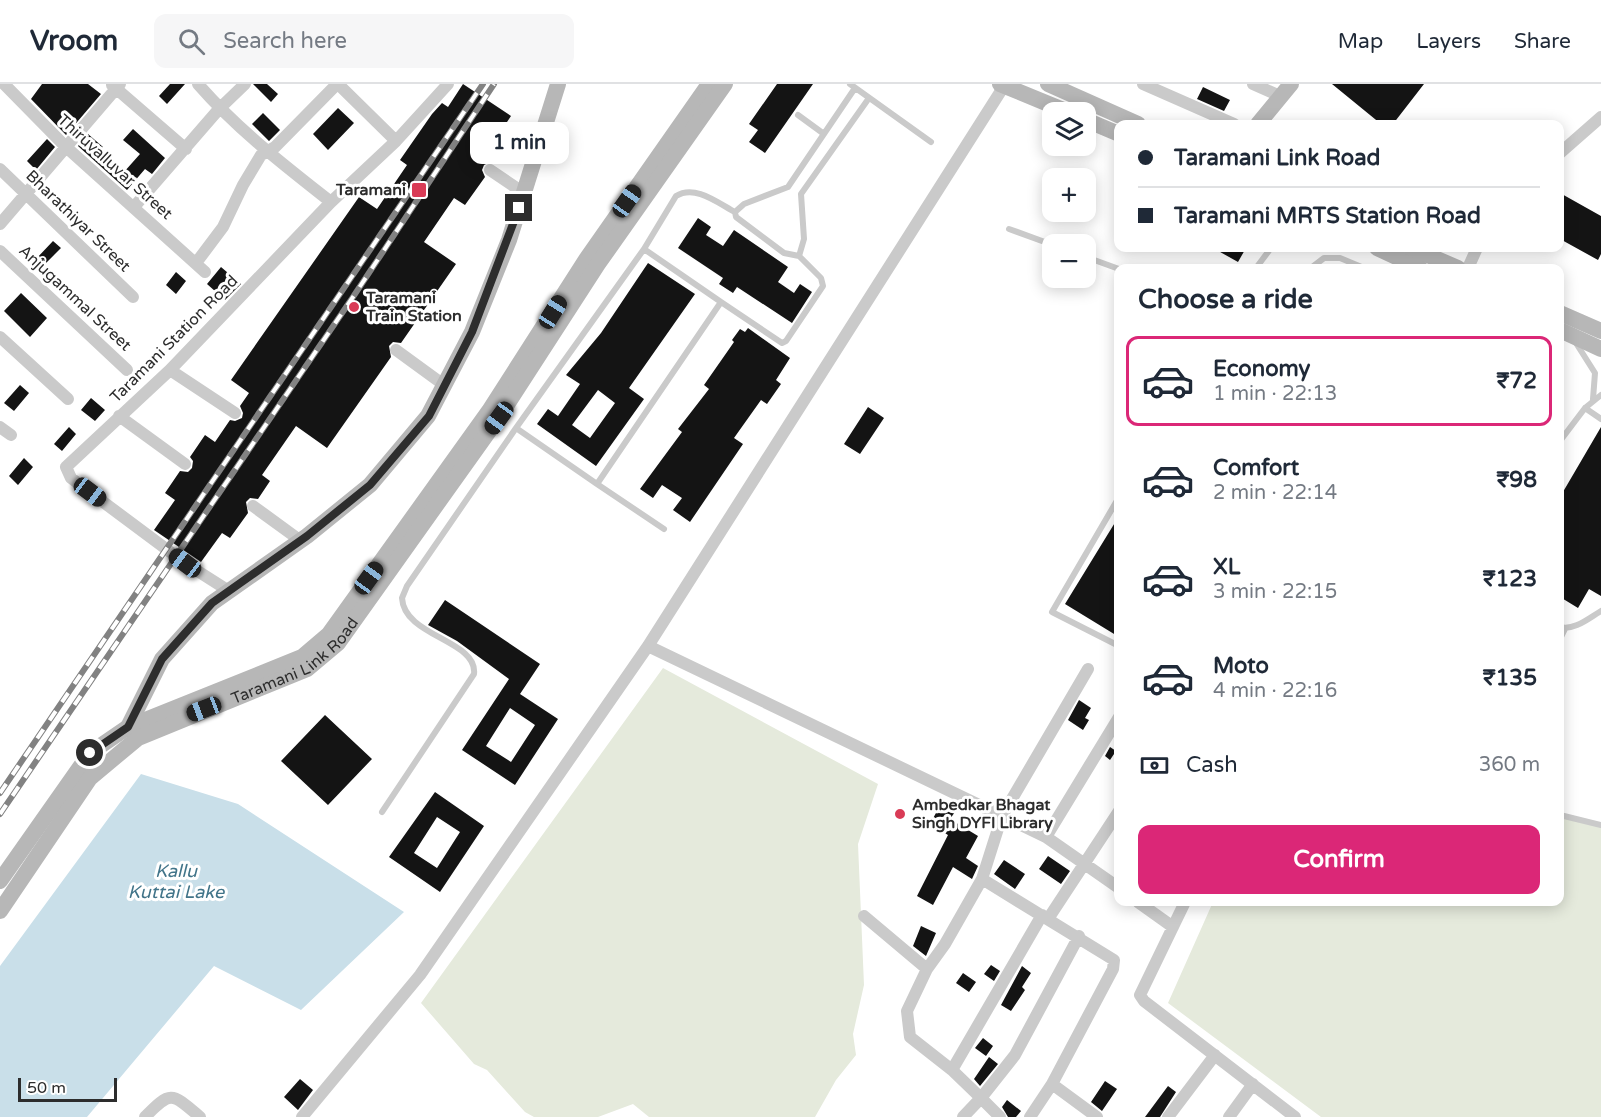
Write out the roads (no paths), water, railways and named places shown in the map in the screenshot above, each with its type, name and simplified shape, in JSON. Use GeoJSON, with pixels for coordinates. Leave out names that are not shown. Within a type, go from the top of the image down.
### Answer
{"type":"FeatureCollection","features":[{"type":"Feature","properties":{"kind":"street","name":"Thiruvalluvar Street"},"geometry":{"type":"LineString","coordinates":[[4,84],[66,147],[200,268],[250,171],[267,152]]}},
{"type":"Feature","properties":{"kind":"street"},"geometry":{"type":"LineString","coordinates":[[198,84],[219,109],[267,152],[331,202]]}},
{"type":"Feature","properties":{"kind":"street"},"geometry":{"type":"LineString","coordinates":[[134,207],[219,109],[245,84]]}},
{"type":"Feature","properties":{"kind":"street"},"geometry":{"type":"LineString","coordinates":[[267,152],[275,147],[338,84],[396,141]]}},
{"type":"Feature","properties":{"kind":"street","name":"Taramani Station Road"},"geometry":{"type":"LineString","coordinates":[[229,591],[185,563],[67,473],[66,467],[170,370],[331,202],[396,141],[448,84]]}},
{"type":"Feature","properties":{"kind":"street"},"geometry":{"type":"LineString","coordinates":[[133,732],[162,659],[212,603],[301,541],[370,485],[429,416],[472,332],[508,240],[558,84]]}},
{"type":"Feature","properties":{"kind":"street","name":"Taramani Link Road"},"geometry":{"type":"LineString","coordinates":[[0,881],[90,753],[302,657],[329,634],[489,411],[587,258],[709,84]]}},
{"type":"Feature","properties":{"kind":"street","name":"Taramani Link Road"},"geometry":{"type":"LineString","coordinates":[[0,911],[90,778],[133,732],[307,669],[338,643],[499,417],[598,264],[725,84]]}},
{"type":"Feature","properties":{"kind":"street"},"geometry":{"type":"LineString","coordinates":[[1048,84],[1129,120]]}},
{"type":"Feature","properties":{"kind":"street"},"geometry":{"type":"LineString","coordinates":[[1143,84],[1225,120]]}},
{"type":"Feature","properties":{"kind":"street"},"geometry":{"type":"LineString","coordinates":[[1253,84],[1286,90],[1261,120]]}},
{"type":"Feature","properties":{"kind":"street"},"geometry":{"type":"LineString","coordinates":[[302,1117],[420,975],[648,646],[1002,85],[1044,102]]}},
{"type":"Feature","properties":{"kind":"street"},"geometry":{"type":"LineString","coordinates":[[0,224],[27,195],[116,86],[186,149]]}},
{"type":"Feature","properties":{"kind":"street"},"geometry":{"type":"LineString","coordinates":[[1564,150],[1599,122]]}},
{"type":"Feature","properties":{"kind":"street"},"geometry":{"type":"LineString","coordinates":[[1096,124],[1114,132]]}},
{"type":"Feature","properties":{"kind":"street","name":"Bharathiyar Street"},"geometry":{"type":"LineString","coordinates":[[0,169],[133,297]]}},
{"type":"Feature","properties":{"kind":"street"},"geometry":{"type":"LineString","coordinates":[[490,170],[524,193]]}},
{"type":"Feature","properties":{"kind":"street","name":"Anjugammal Street"},"geometry":{"type":"LineString","coordinates":[[0,251],[127,370]]}},
{"type":"Feature","properties":{"kind":"street"},"geometry":{"type":"LineString","coordinates":[[1386,252],[1411,264]]}},
{"type":"Feature","properties":{"kind":"street"},"geometry":{"type":"LineString","coordinates":[[1420,252],[1449,264]]}},
{"type":"Feature","properties":{"kind":"street"},"geometry":{"type":"LineString","coordinates":[[1564,315],[1601,331]]}},
{"type":"Feature","properties":{"kind":"street"},"geometry":{"type":"LineString","coordinates":[[1564,332],[1601,349]]}},
{"type":"Feature","properties":{"kind":"street"},"geometry":{"type":"LineString","coordinates":[[0,337],[68,399]]}},
{"type":"Feature","properties":{"kind":"street"},"geometry":{"type":"LineString","coordinates":[[396,350],[444,385]]}},
{"type":"Feature","properties":{"kind":"street"},"geometry":{"type":"LineString","coordinates":[[170,370],[235,413]]}},
{"type":"Feature","properties":{"kind":"street"},"geometry":{"type":"LineString","coordinates":[[119,416],[185,464]]}},
{"type":"Feature","properties":{"kind":"street"},"geometry":{"type":"LineString","coordinates":[[0,427],[11,435]]}},
{"type":"Feature","properties":{"kind":"street"},"geometry":{"type":"LineString","coordinates":[[253,506],[301,541]]}},
{"type":"Feature","properties":{"kind":"street"},"geometry":{"type":"LineString","coordinates":[[648,646],[1046,837],[1114,885]]}},
{"type":"Feature","properties":{"kind":"street"},"geometry":{"type":"LineString","coordinates":[[1000,1117],[952,1070],[910,1037],[907,1011],[927,969],[982,879],[1002,816],[1088,669]]}},
{"type":"Feature","properties":{"kind":"street"},"geometry":{"type":"LineString","coordinates":[[1046,837],[1114,725]]}},
{"type":"Feature","properties":{"kind":"street"},"geometry":{"type":"LineString","coordinates":[[952,1070],[1045,917],[1114,818]]}},
{"type":"Feature","properties":{"kind":"street"},"geometry":{"type":"LineString","coordinates":[[982,879],[1079,936],[1110,956],[1115,964],[1052,1084],[1030,1117]]}},
{"type":"Feature","properties":{"kind":"street"},"geometry":{"type":"LineString","coordinates":[[1144,906],[1173,927]]}},
{"type":"Feature","properties":{"kind":"street"},"geometry":{"type":"LineString","coordinates":[[1183,906],[1140,995],[1294,1117]]}},
{"type":"Feature","properties":{"kind":"street"},"geometry":{"type":"LineString","coordinates":[[864,916],[927,969]]}},
{"type":"Feature","properties":{"kind":"street"},"geometry":{"type":"LineString","coordinates":[[963,1117],[1015,1055],[1079,936]]}},
{"type":"Feature","properties":{"kind":"street"},"geometry":{"type":"LineString","coordinates":[[1168,1117],[1215,1055]]}},
{"type":"Feature","properties":{"kind":"street"},"geometry":{"type":"LineString","coordinates":[[1052,1084],[1097,1117]]}},
{"type":"Feature","properties":{"kind":"street"},"geometry":{"type":"LineString","coordinates":[[1229,1117],[1253,1084]]}},
{"type":"Feature","properties":{"kind":"street"},"geometry":{"type":"LineString","coordinates":[[145,1117],[164,1097],[169,1096],[179,1099],[200,1117]]}},
{"type":"Feature","properties":{"kind":"lane"},"geometry":{"type":"LineString","coordinates":[[735,213],[744,204],[788,187],[855,88],[866,84]]}},
{"type":"Feature","properties":{"kind":"lane"},"geometry":{"type":"LineString","coordinates":[[855,88],[931,142]]}},
{"type":"Feature","properties":{"kind":"lane"},"geometry":{"type":"LineString","coordinates":[[799,256],[804,239],[801,194],[869,98]]}},
{"type":"Feature","properties":{"kind":"lane"},"geometry":{"type":"LineString","coordinates":[[798,115],[824,134]]}},
{"type":"Feature","properties":{"kind":"lane"},"geometry":{"type":"LineString","coordinates":[[382,812],[474,674],[475,668],[467,655],[416,623],[407,614],[402,598],[407,586],[644,249],[676,196],[683,192],[697,192],[735,213],[736,217],[784,253],[799,256],[821,278],[823,286],[784,342],[644,249]]}},
{"type":"Feature","properties":{"kind":"lane"},"geometry":{"type":"LineString","coordinates":[[1009,229],[1042,241]]}},
{"type":"Feature","properties":{"kind":"lane"},"geometry":{"type":"LineString","coordinates":[[1316,264],[1324,258],[1340,258],[1354,264]]}},
{"type":"Feature","properties":{"kind":"lane"},"geometry":{"type":"LineString","coordinates":[[1096,261],[1114,267]]}},
{"type":"Feature","properties":{"kind":"lane"},"geometry":{"type":"LineString","coordinates":[[597,484],[722,302]]}},
{"type":"Feature","properties":{"kind":"lane"},"geometry":{"type":"LineString","coordinates":[[1564,332],[1595,373],[1593,399]]}},
{"type":"Feature","properties":{"kind":"lane"},"geometry":{"type":"LineString","coordinates":[[1564,434],[1593,399],[1601,395]]}},
{"type":"Feature","properties":{"kind":"lane"},"geometry":{"type":"LineString","coordinates":[[1585,408],[1601,419]]}},
{"type":"Feature","properties":{"kind":"lane"},"geometry":{"type":"LineString","coordinates":[[1564,428],[1568,427]]}},
{"type":"Feature","properties":{"kind":"lane"},"geometry":{"type":"LineString","coordinates":[[516,428],[664,529]]}},
{"type":"Feature","properties":{"kind":"lane"},"geometry":{"type":"LineString","coordinates":[[1114,506],[1052,612],[1114,643]]}},
{"type":"Feature","properties":{"kind":"lane"},"geometry":{"type":"LineString","coordinates":[[1564,628],[1601,611]]}},
{"type":"Feature","properties":{"kind":"lane"},"geometry":{"type":"LineString","coordinates":[[1564,815],[1601,825]]}},
{"type":"Feature","properties":{"kind":"water","name":"Kallu Kuttai Lake"},"geometry":{"type":"Polygon","coordinates":[[[141,774],[238,804],[404,912],[301,1010],[214,966],[87,1117],[0,1117],[0,966],[141,774]]]}},
{"type":"Feature","properties":{"kind":"railway"},"geometry":{"type":"LineString","coordinates":[[0,793],[483,84]]}},
{"type":"Feature","properties":{"kind":"railway"},"geometry":{"type":"LineString","coordinates":[[0,814],[353,297],[494,84]]}},
{"type":"Feature","properties":{"kind":"place","name":"Taramani"},"geometry":{"type":"Point","coordinates":[419,190]}},
{"type":"Feature","properties":{"kind":"place","name":"Taramani Train Station"},"geometry":{"type":"Point","coordinates":[354,307]}},
{"type":"Feature","properties":{"kind":"place","name":"Ambedkar Bhagat Singh DYFI Library"},"geometry":{"type":"Point","coordinates":[900,814]}}]}
